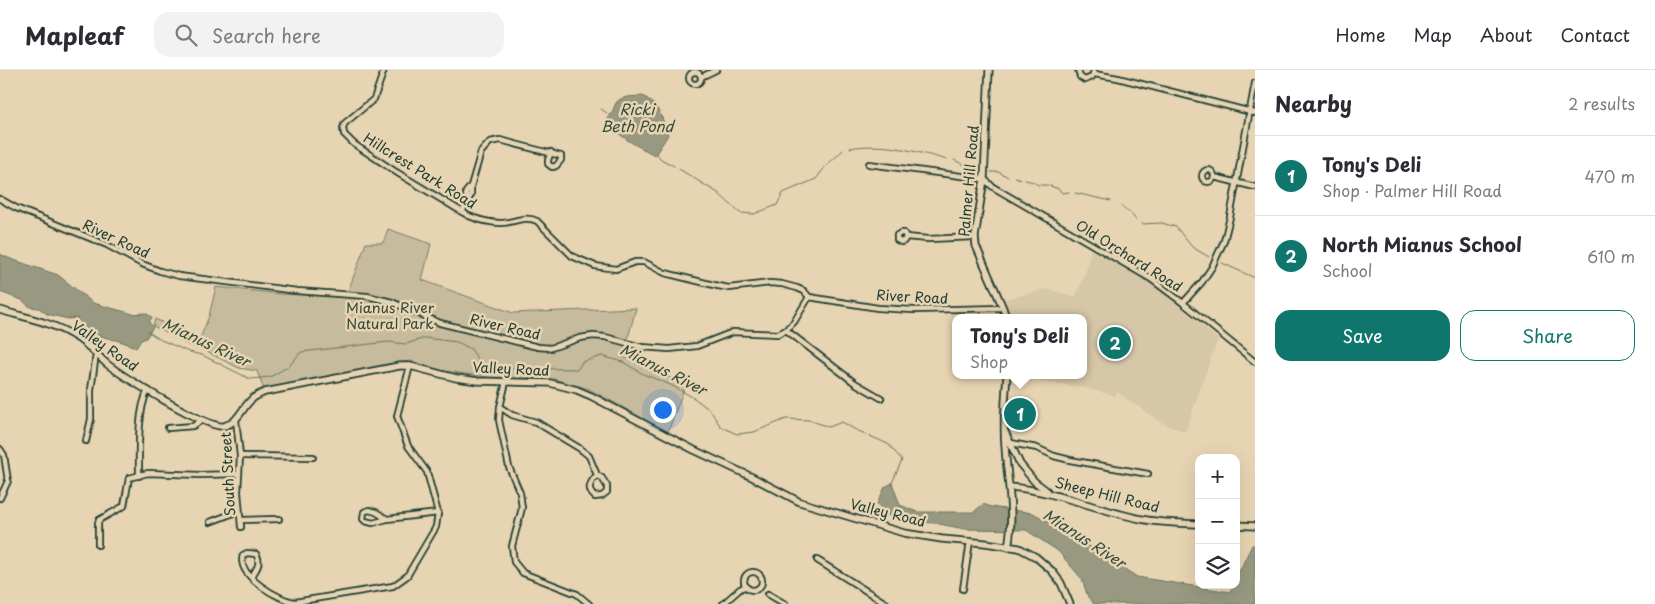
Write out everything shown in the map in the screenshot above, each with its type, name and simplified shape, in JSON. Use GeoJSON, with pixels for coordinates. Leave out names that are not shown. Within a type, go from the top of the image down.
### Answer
{"type":"FeatureCollection","features":[{"type":"Feature","properties":{"kind":"street","name":"Hillcrest Park Road"},"geometry":{"type":"LineString","coordinates":[[384,70],[374,99],[345,123],[343,128],[344,134],[354,144],[396,172],[462,212],[478,220],[496,223],[531,218],[537,221],[572,256],[606,269],[616,269],[635,262],[644,262],[665,273],[718,286],[729,288],[770,283],[782,284],[804,291],[809,297]]}},
{"type":"Feature","properties":{"kind":"street"},"geometry":{"type":"LineString","coordinates":[[701,77],[716,70]]}},
{"type":"Feature","properties":{"kind":"street","name":"Palmer Hill Road"},"geometry":{"type":"LineString","coordinates":[[989,70],[984,178],[974,237],[1005,314]]}},
{"type":"Feature","properties":{"kind":"street"},"geometry":{"type":"LineString","coordinates":[[1078,70],[1079,76],[1084,80],[1090,79],[1094,72],[1255,113]]}},
{"type":"Feature","properties":{"kind":"street"},"geometry":{"type":"LineString","coordinates":[[1183,303],[1202,282],[1220,251],[1230,217],[1255,83]]}},
{"type":"Feature","properties":{"kind":"street"},"geometry":{"type":"LineString","coordinates":[[462,212],[471,195],[471,186],[481,152],[490,142],[500,140],[551,152]]}},
{"type":"Feature","properties":{"kind":"street"},"geometry":{"type":"LineString","coordinates":[[869,164],[984,178]]}},
{"type":"Feature","properties":{"kind":"street"},"geometry":{"type":"LineString","coordinates":[[1214,177],[1255,187]]}},
{"type":"Feature","properties":{"kind":"street","name":"Old Orchard Road"},"geometry":{"type":"LineString","coordinates":[[984,178],[993,187],[1151,279],[1255,362]]}},
{"type":"Feature","properties":{"kind":"street","name":"River Road"},"geometry":{"type":"LineString","coordinates":[[0,199],[16,208],[107,245],[160,272],[296,291],[367,296],[392,302],[440,323],[538,347],[551,348],[580,338],[605,336],[642,347],[670,349],[697,346],[733,332],[770,334],[786,330]]}},
{"type":"Feature","properties":{"kind":"street"},"geometry":{"type":"LineString","coordinates":[[906,237],[928,239],[974,237]]}},
{"type":"Feature","properties":{"kind":"street"},"geometry":{"type":"LineString","coordinates":[[809,297],[794,322],[786,330],[855,383],[881,398]]}},
{"type":"Feature","properties":{"kind":"street","name":"River Road"},"geometry":{"type":"LineString","coordinates":[[809,297],[878,308],[912,310],[1003,308]]}},
{"type":"Feature","properties":{"kind":"street","name":"Valley Road"},"geometry":{"type":"LineString","coordinates":[[0,310],[61,329],[79,339],[108,365],[148,390],[202,420],[222,426],[236,420],[251,400],[265,392],[399,366],[410,366],[456,378],[550,383],[571,388],[591,396],[694,450],[800,502],[904,533],[1020,548],[1045,564],[1061,583],[1070,604]]}},
{"type":"Feature","properties":{"kind":"street"},"geometry":{"type":"LineString","coordinates":[[86,441],[91,420],[91,390],[96,354]]}},
{"type":"Feature","properties":{"kind":"street"},"geometry":{"type":"LineString","coordinates":[[251,577],[257,569],[259,561],[256,554],[247,553],[243,556],[242,560],[244,568],[251,577],[284,601],[295,602],[393,586],[407,576],[436,528],[438,513],[427,472],[408,446],[397,416],[410,366]]}},
{"type":"Feature","properties":{"kind":"street"},"geometry":{"type":"LineString","coordinates":[[1007,379],[1004,431],[1010,488],[1010,534],[1008,547]]}},
{"type":"Feature","properties":{"kind":"street"},"geometry":{"type":"LineString","coordinates":[[506,382],[499,420],[509,467],[520,493],[522,508],[512,546],[514,562],[522,572],[577,594],[589,604]]}},
{"type":"Feature","properties":{"kind":"street"},"geometry":{"type":"LineString","coordinates":[[139,476],[139,442],[144,398],[148,390]]}},
{"type":"Feature","properties":{"kind":"street"},"geometry":{"type":"LineString","coordinates":[[500,407],[512,415],[536,422],[589,456],[597,475],[602,478],[607,492],[602,496],[595,497],[590,494],[589,487],[597,475]]}},
{"type":"Feature","properties":{"kind":"street"},"geometry":{"type":"LineString","coordinates":[[168,428],[193,426],[202,420]]}},
{"type":"Feature","properties":{"kind":"street","name":"South Street"},"geometry":{"type":"LineString","coordinates":[[236,420],[240,456],[238,474],[241,527]]}},
{"type":"Feature","properties":{"kind":"street"},"geometry":{"type":"LineString","coordinates":[[1004,431],[1020,464],[1034,481],[1050,494]]}},
{"type":"Feature","properties":{"kind":"street"},"geometry":{"type":"LineString","coordinates":[[1011,443],[1037,448],[1054,456],[1070,460],[1148,474]]}},
{"type":"Feature","properties":{"kind":"street"},"geometry":{"type":"LineString","coordinates":[[0,449],[4,455],[8,481],[0,498]]}},
{"type":"Feature","properties":{"kind":"street"},"geometry":{"type":"LineString","coordinates":[[240,456],[313,457]]}},
{"type":"Feature","properties":{"kind":"street"},"geometry":{"type":"LineString","coordinates":[[98,545],[99,520],[124,506],[129,478],[148,473],[162,472],[200,475],[238,474]]}},
{"type":"Feature","properties":{"kind":"street","name":"Sheep Hill Road"},"geometry":{"type":"LineString","coordinates":[[1010,488],[1040,491],[1143,520],[1195,524]]}},
{"type":"Feature","properties":{"kind":"street"},"geometry":{"type":"LineString","coordinates":[[387,519],[369,510],[364,512],[363,516],[363,519],[368,523],[438,513]]}},
{"type":"Feature","properties":{"kind":"street"},"geometry":{"type":"LineString","coordinates":[[210,522],[239,512]]}},
{"type":"Feature","properties":{"kind":"street"},"geometry":{"type":"LineString","coordinates":[[241,520],[279,519]]}},
{"type":"Feature","properties":{"kind":"street"},"geometry":{"type":"LineString","coordinates":[[1240,525],[1255,526]]}},
{"type":"Feature","properties":{"kind":"street"},"geometry":{"type":"LineString","coordinates":[[963,589],[970,541]]}},
{"type":"Feature","properties":{"kind":"street"},"geometry":{"type":"LineString","coordinates":[[817,560],[886,604]]}},
{"type":"Feature","properties":{"kind":"street"},"geometry":{"type":"LineString","coordinates":[[723,604],[746,586]]}},
{"type":"Feature","properties":{"kind":"street"},"geometry":{"type":"LineString","coordinates":[[768,594],[785,604]]}},
{"type":"Feature","properties":{"kind":"shaded area"},"geometry":{"type":"Polygon","coordinates":[[[1091,249],[1140,276],[1160,290],[1218,339],[1185,432],[1160,422],[1117,392],[1116,396],[1081,387],[1027,379],[1087,379],[1087,314],[1010,314],[1005,299],[1047,289],[1075,297],[1085,275],[1091,249]]]}},
{"type":"Feature","properties":{"kind":"green space","name":"Mianus River Natural Park"},"geometry":{"type":"Polygon","coordinates":[[[388,229],[431,244],[422,280],[513,313],[636,308],[623,357],[663,374],[685,386],[668,432],[589,389],[554,379],[501,379],[445,371],[410,361],[264,390],[257,371],[239,368],[184,343],[153,326],[155,319],[200,339],[209,316],[216,287],[281,294],[346,297],[366,243],[383,243],[388,229]]]}},
{"type":"Feature","properties":{"kind":"water","name":"Ricki Beth Pond"},"geometry":{"type":"Polygon","coordinates":[[[643,96],[657,108],[668,135],[655,155],[620,134],[614,129],[608,117],[618,100],[643,96]]]}},
{"type":"Feature","properties":{"kind":"water"},"geometry":{"type":"Polygon","coordinates":[[[0,254],[58,275],[93,303],[133,314],[145,313],[152,317],[149,322],[153,327],[136,348],[98,335],[84,326],[77,318],[68,319],[47,314],[39,308],[30,307],[22,300],[0,292],[0,254]]]}},
{"type":"Feature","properties":{"kind":"water"},"geometry":{"type":"Polygon","coordinates":[[[892,483],[900,505],[917,512],[974,512],[983,504],[991,507],[1033,513],[1064,530],[1137,577],[1195,586],[1195,589],[1230,592],[1231,589],[1240,589],[1240,570],[1252,545],[1255,545],[1255,604],[1094,604],[1088,597],[1082,579],[1058,551],[1026,530],[965,529],[891,518],[877,504],[885,487],[892,483]]]}},
{"type":"Feature","properties":{"kind":"waterway"},"geometry":{"type":"LineString","coordinates":[[601,109],[611,116]]}},
{"type":"Feature","properties":{"kind":"waterway"},"geometry":{"type":"LineString","coordinates":[[850,148],[862,146],[887,147],[947,160]]}},
{"type":"Feature","properties":{"kind":"waterway"},"geometry":{"type":"LineString","coordinates":[[679,169],[718,193],[740,213],[754,214],[777,205],[783,193],[816,179],[825,167],[843,150]]}},
{"type":"Feature","properties":{"kind":"waterway"},"geometry":{"type":"LineString","coordinates":[[656,153],[661,159],[674,166]]}},
{"type":"Feature","properties":{"kind":"waterway"},"geometry":{"type":"LineString","coordinates":[[954,160],[980,172]]}},
{"type":"Feature","properties":{"kind":"waterway"},"geometry":{"type":"LineString","coordinates":[[991,172],[999,172],[1008,177]]}},
{"type":"Feature","properties":{"kind":"waterway"},"geometry":{"type":"LineString","coordinates":[[1015,177],[1021,179]]}},
{"type":"Feature","properties":{"kind":"waterway"},"geometry":{"type":"LineString","coordinates":[[1025,180],[1038,185],[1047,185],[1059,189],[1062,193],[1069,192]]}},
{"type":"Feature","properties":{"kind":"waterway"},"geometry":{"type":"LineString","coordinates":[[1075,193],[1111,201]]}},
{"type":"Feature","properties":{"kind":"waterway"},"geometry":{"type":"LineString","coordinates":[[1122,207],[1130,212],[1136,220]]}},
{"type":"Feature","properties":{"kind":"waterway"},"geometry":{"type":"LineString","coordinates":[[1142,224],[1162,223],[1176,227],[1192,247],[1209,257]]}},
{"type":"Feature","properties":{"kind":"waterway"},"geometry":{"type":"LineString","coordinates":[[1222,263],[1255,278]]}},
{"type":"Feature","properties":{"kind":"waterway","name":"Mianus River"},"geometry":{"type":"LineString","coordinates":[[147,331],[161,340],[189,352],[202,355],[250,379],[270,377],[289,366],[301,352],[388,342],[406,344],[425,338],[457,342],[471,349],[480,363],[493,368],[578,369],[582,362],[602,356],[623,362],[643,374],[671,385],[694,398],[710,410],[721,427],[737,434],[754,432],[786,419],[809,420],[829,427],[842,422],[888,444],[902,460],[892,483]]}},
{"type":"Feature","properties":{"kind":"place","name":"North Mianus School"},"geometry":{"type":"Point","coordinates":[1115,343]}},
{"type":"Feature","properties":{"kind":"place","name":"Tony's Deli"},"geometry":{"type":"Point","coordinates":[1020,414]}}]}
